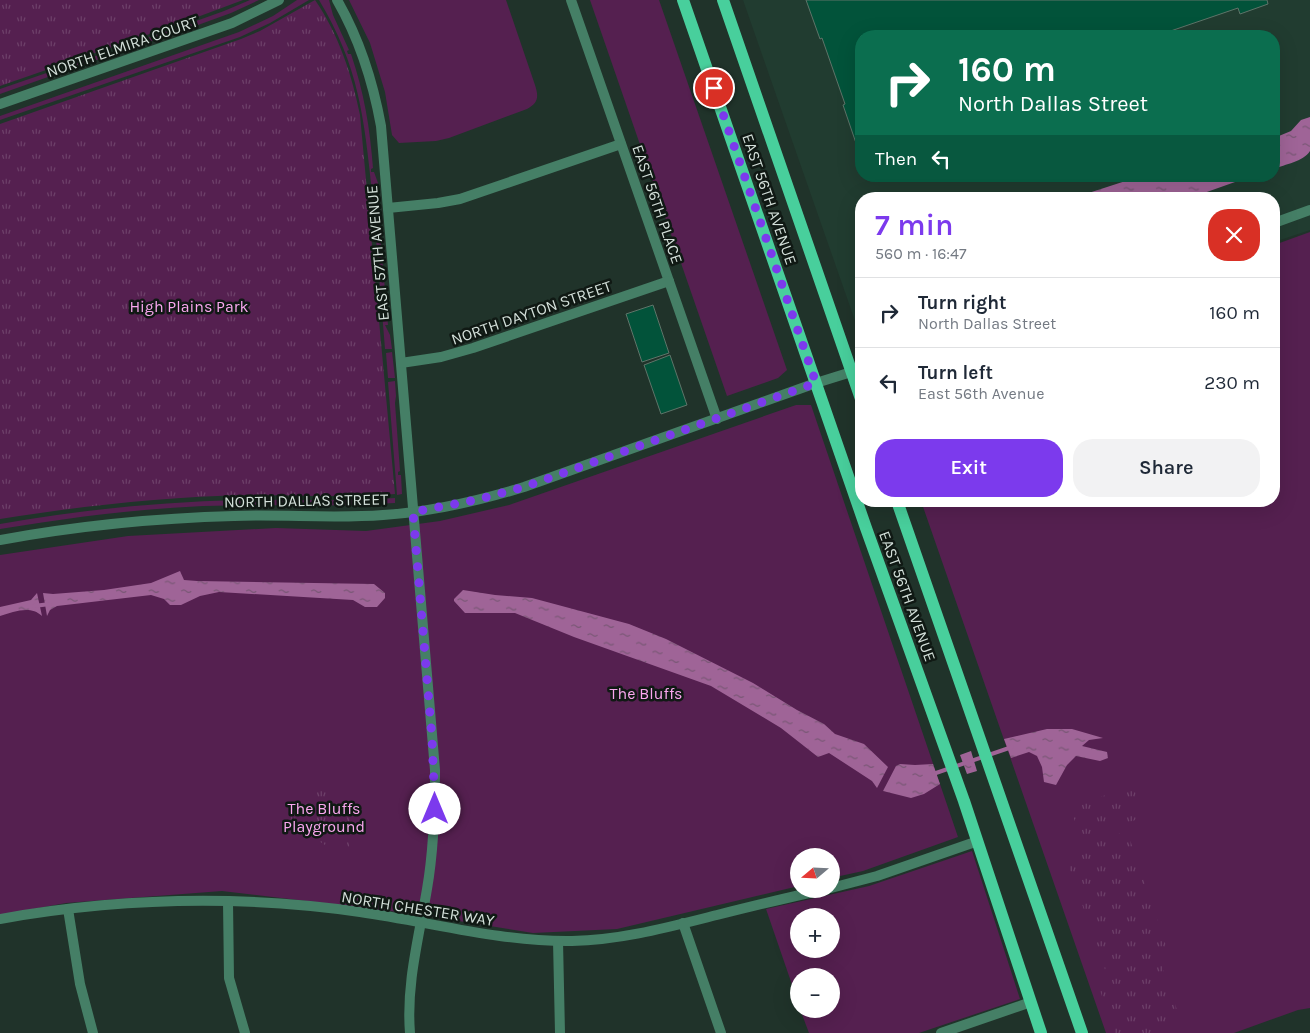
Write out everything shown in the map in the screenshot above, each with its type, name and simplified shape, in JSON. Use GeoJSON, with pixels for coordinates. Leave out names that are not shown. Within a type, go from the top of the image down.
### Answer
{"type":"FeatureCollection","features":[{"type":"Feature","properties":{"kind":"main road","name":"EAST 56TH AVENUE"},"geometry":{"type":"LineString","coordinates":[[683,0],[855,492]]}},
{"type":"Feature","properties":{"kind":"main road","name":"EAST 56TH AVENUE"},"geometry":{"type":"LineString","coordinates":[[723,0],[855,365]]}},
{"type":"Feature","properties":{"kind":"main road","name":"EAST 56TH AVENUE"},"geometry":{"type":"LineString","coordinates":[[860,507],[978,841],[1041,1033]]}},
{"type":"Feature","properties":{"kind":"main road","name":"EAST 56TH AVENUE"},"geometry":{"type":"LineString","coordinates":[[898,507],[1082,1033]]}},
{"type":"Feature","properties":{"kind":"street","name":"NORTH ELMIRA COURT"},"geometry":{"type":"LineString","coordinates":[[0,104],[221,28],[279,0]]}},
{"type":"Feature","properties":{"kind":"street","name":"EAST 57TH AVENUE"},"geometry":{"type":"LineString","coordinates":[[337,0],[352,27],[364,56],[376,98],[384,149],[432,738],[435,792],[434,829],[430,868],[410,981],[408,1000],[410,1033]]}},
{"type":"Feature","properties":{"kind":"street","name":"EAST 56TH PLACE"},"geometry":{"type":"LineString","coordinates":[[571,0],[717,419]]}},
{"type":"Feature","properties":{"kind":"street"},"geometry":{"type":"LineString","coordinates":[[388,208],[460,199],[621,144]]}},
{"type":"Feature","properties":{"kind":"street"},"geometry":{"type":"LineString","coordinates":[[1280,221],[1310,210]]}},
{"type":"Feature","properties":{"kind":"street","name":"NORTH DAYTON STREET"},"geometry":{"type":"LineString","coordinates":[[401,363],[441,357],[474,348],[669,281]]}},
{"type":"Feature","properties":{"kind":"street","name":"NORTH DALLAS STREET"},"geometry":{"type":"LineString","coordinates":[[0,540],[80,528],[165,519],[235,516],[364,516],[413,512],[464,503],[505,492],[816,383],[855,372]]}},
{"type":"Feature","properties":{"kind":"street"},"geometry":{"type":"LineString","coordinates":[[840,886],[877,876],[978,841]]}},
{"type":"Feature","properties":{"kind":"street","name":"NORTH CHESTER WAY"},"geometry":{"type":"LineString","coordinates":[[0,919],[68,909],[153,902],[228,902],[293,905],[358,912],[506,938],[558,941],[609,938],[790,898]]}},
{"type":"Feature","properties":{"kind":"street"},"geometry":{"type":"LineString","coordinates":[[228,902],[229,978],[245,1033]]}},
{"type":"Feature","properties":{"kind":"street"},"geometry":{"type":"LineString","coordinates":[[68,909],[80,984],[93,1033]]}},
{"type":"Feature","properties":{"kind":"street"},"geometry":{"type":"LineString","coordinates":[[683,923],[721,1033]]}},
{"type":"Feature","properties":{"kind":"street"},"geometry":{"type":"LineString","coordinates":[[558,941],[560,1033]]}},
{"type":"Feature","properties":{"kind":"street"},"geometry":{"type":"LineString","coordinates":[[941,1033],[1031,1002]]}},
{"type":"Feature","properties":{"kind":"shaded area"},"geometry":{"type":"Polygon","coordinates":[[[743,0],[1310,0],[1310,230],[1280,240],[1280,192],[855,192],[855,321],[743,0]]]}},
{"type":"Feature","properties":{"kind":"green space"},"geometry":{"type":"Polygon","coordinates":[[[0,0],[243,0],[0,86],[0,0]]]}},
{"type":"Feature","properties":{"kind":"green space"},"geometry":{"type":"Polygon","coordinates":[[[250,0],[259,0],[231,13],[187,29],[185,25],[224,11],[250,0]]]}},
{"type":"Feature","properties":{"kind":"green space"},"geometry":{"type":"Polygon","coordinates":[[[297,0],[309,0],[270,23],[240,37],[0,120],[0,116],[239,32],[273,16],[297,0]]]}},
{"type":"Feature","properties":{"kind":"green space","name":"High Plains Park"},"geometry":{"type":"Polygon","coordinates":[[[315,0],[331,27],[344,56],[360,115],[395,494],[339,496],[246,495],[184,498],[92,506],[0,519],[0,124],[241,39],[260,31],[315,0]]]}},
{"type":"Feature","properties":{"kind":"green space"},"geometry":{"type":"Polygon","coordinates":[[[319,0],[329,0],[333,15],[349,50],[347,51],[348,54],[351,54],[356,68],[368,124],[373,168],[371,172],[374,172],[379,192],[372,192],[362,116],[351,70],[343,47],[319,0]]]}},
{"type":"Feature","properties":{"kind":"green space"},"geometry":{"type":"Polygon","coordinates":[[[349,0],[506,0],[536,89],[537,99],[527,109],[449,138],[436,141],[399,143],[392,135],[385,92],[370,43],[349,0]]]}},
{"type":"Feature","properties":{"kind":"green space"},"geometry":{"type":"Polygon","coordinates":[[[590,0],[659,0],[787,370],[778,378],[727,396],[590,0]]]}},
{"type":"Feature","properties":{"kind":"green space"},"geometry":{"type":"Polygon","coordinates":[[[182,26],[183,30],[114,54],[113,50],[182,26]]]}},
{"type":"Feature","properties":{"kind":"green space"},"geometry":{"type":"Polygon","coordinates":[[[110,51],[111,55],[65,71],[64,67],[110,51]]]}},
{"type":"Feature","properties":{"kind":"green space"},"geometry":{"type":"Polygon","coordinates":[[[61,68],[62,72],[0,94],[0,89],[61,68]]]}},
{"type":"Feature","properties":{"kind":"green space"},"geometry":{"type":"Polygon","coordinates":[[[379,195],[381,222],[374,223],[372,196],[379,195]]]}},
{"type":"Feature","properties":{"kind":"green space"},"geometry":{"type":"Polygon","coordinates":[[[375,226],[382,226],[381,244],[388,325],[385,325],[390,335],[392,349],[385,349],[375,226]]]}},
{"type":"Feature","properties":{"kind":"green space"},"geometry":{"type":"Polygon","coordinates":[[[1310,232],[1310,1008],[1298,1010],[1234,1033],[1106,1033],[923,507],[1280,507],[1280,243],[1310,232]]]}},
{"type":"Feature","properties":{"kind":"green space"},"geometry":{"type":"Polygon","coordinates":[[[392,352],[395,378],[388,378],[386,353],[392,352]]]}},
{"type":"Feature","properties":{"kind":"green space"},"geometry":{"type":"Polygon","coordinates":[[[395,381],[400,471],[398,475],[401,475],[402,494],[397,495],[388,382],[395,381]]]}},
{"type":"Feature","properties":{"kind":"green space","name":"The Bluffs"},"geometry":{"type":"Polygon","coordinates":[[[796,405],[811,405],[958,837],[863,871],[840,876],[840,848],[790,848],[790,888],[617,929],[533,933],[415,914],[222,891],[66,903],[0,915],[0,555],[128,536],[276,528],[366,531],[440,521],[509,505],[796,405]]]}},
{"type":"Feature","properties":{"kind":"green space"},"geometry":{"type":"Polygon","coordinates":[[[395,498],[395,503],[374,504],[224,505],[152,509],[0,529],[0,524],[30,519],[149,505],[239,500],[395,498]]]}},
{"type":"Feature","properties":{"kind":"green space"},"geometry":{"type":"Polygon","coordinates":[[[1133,786],[1144,817],[1081,839],[1070,807],[1133,786]]]}},
{"type":"Feature","properties":{"kind":"green space","name":"The Bluffs Playground"},"geometry":{"type":"Polygon","coordinates":[[[310,788],[341,793],[350,801],[349,851],[346,856],[341,855],[293,825],[292,814],[299,801],[310,788]]]}},
{"type":"Feature","properties":{"kind":"green space"},"geometry":{"type":"Polygon","coordinates":[[[1127,831],[1170,957],[1160,961],[1182,1024],[1155,1033],[1115,1033],[1097,982],[1108,978],[1064,853],[1127,831]]]}},
{"type":"Feature","properties":{"kind":"green space"},"geometry":{"type":"Polygon","coordinates":[[[972,851],[1020,999],[919,1033],[809,1033],[803,1018],[840,1018],[840,968],[790,968],[790,979],[766,909],[815,898],[840,898],[840,892],[869,886],[972,851]]]}},
{"type":"Feature","properties":{"kind":"water"},"geometry":{"type":"Polygon","coordinates":[[[1310,117],[1310,151],[1303,158],[1280,167],[1280,136],[1291,131],[1301,120],[1310,117]]]}},
{"type":"Feature","properties":{"kind":"water"},"geometry":{"type":"Polygon","coordinates":[[[1122,182],[1235,182],[1207,192],[1092,192],[1122,182]]]}},
{"type":"Feature","properties":{"kind":"water"},"geometry":{"type":"Polygon","coordinates":[[[180,571],[184,580],[197,581],[374,584],[385,593],[385,598],[377,607],[365,607],[353,600],[219,592],[200,596],[181,605],[170,605],[164,599],[151,595],[57,606],[50,610],[47,616],[43,593],[104,590],[151,583],[180,571]]]}},
{"type":"Feature","properties":{"kind":"water"},"geometry":{"type":"Polygon","coordinates":[[[463,590],[532,598],[629,624],[666,639],[753,683],[824,724],[835,734],[864,744],[888,767],[877,788],[872,781],[829,753],[818,757],[781,728],[711,686],[574,637],[515,613],[465,613],[454,601],[463,590]]]}},
{"type":"Feature","properties":{"kind":"water"},"geometry":{"type":"Polygon","coordinates":[[[37,593],[42,616],[27,610],[0,616],[0,607],[31,600],[37,593]]]}},
{"type":"Feature","properties":{"kind":"water"},"geometry":{"type":"Polygon","coordinates":[[[1047,729],[1072,729],[1103,738],[1089,740],[1082,746],[1107,752],[1108,758],[1100,761],[1076,756],[1067,765],[1056,785],[1044,782],[1042,767],[1037,756],[1029,752],[1011,758],[1004,739],[1047,729]]]}},
{"type":"Feature","properties":{"kind":"water"},"geometry":{"type":"Polygon","coordinates":[[[971,751],[977,771],[967,774],[960,755],[971,751]]]}},
{"type":"Feature","properties":{"kind":"water"},"geometry":{"type":"Polygon","coordinates":[[[900,764],[933,764],[940,784],[924,794],[911,798],[883,791],[896,766],[900,764]]]}},
{"type":"Feature","properties":{"kind":"building"},"geometry":{"type":"Polygon","coordinates":[[[806,0],[1267,0],[1268,4],[1240,14],[1238,8],[1174,30],[855,30],[855,140],[843,105],[845,104],[822,38],[820,39],[806,0]]]}},
{"type":"Feature","properties":{"kind":"building"},"geometry":{"type":"Polygon","coordinates":[[[653,305],[669,353],[642,362],[626,314],[653,305]]]}},
{"type":"Feature","properties":{"kind":"building"},"geometry":{"type":"Polygon","coordinates":[[[670,355],[687,405],[661,414],[644,365],[670,355]]]}},
{"type":"Feature","properties":{"kind":"waterway"},"geometry":{"type":"LineString","coordinates":[[34,606],[50,604]]}},
{"type":"Feature","properties":{"kind":"waterway"},"geometry":{"type":"LineString","coordinates":[[933,774],[1012,747]]}},
{"type":"Feature","properties":{"kind":"route"},"geometry":{"type":"LineString","coordinates":[[435,809],[432,738],[413,512],[486,498],[524,487],[816,383],[714,88]]}}]}
